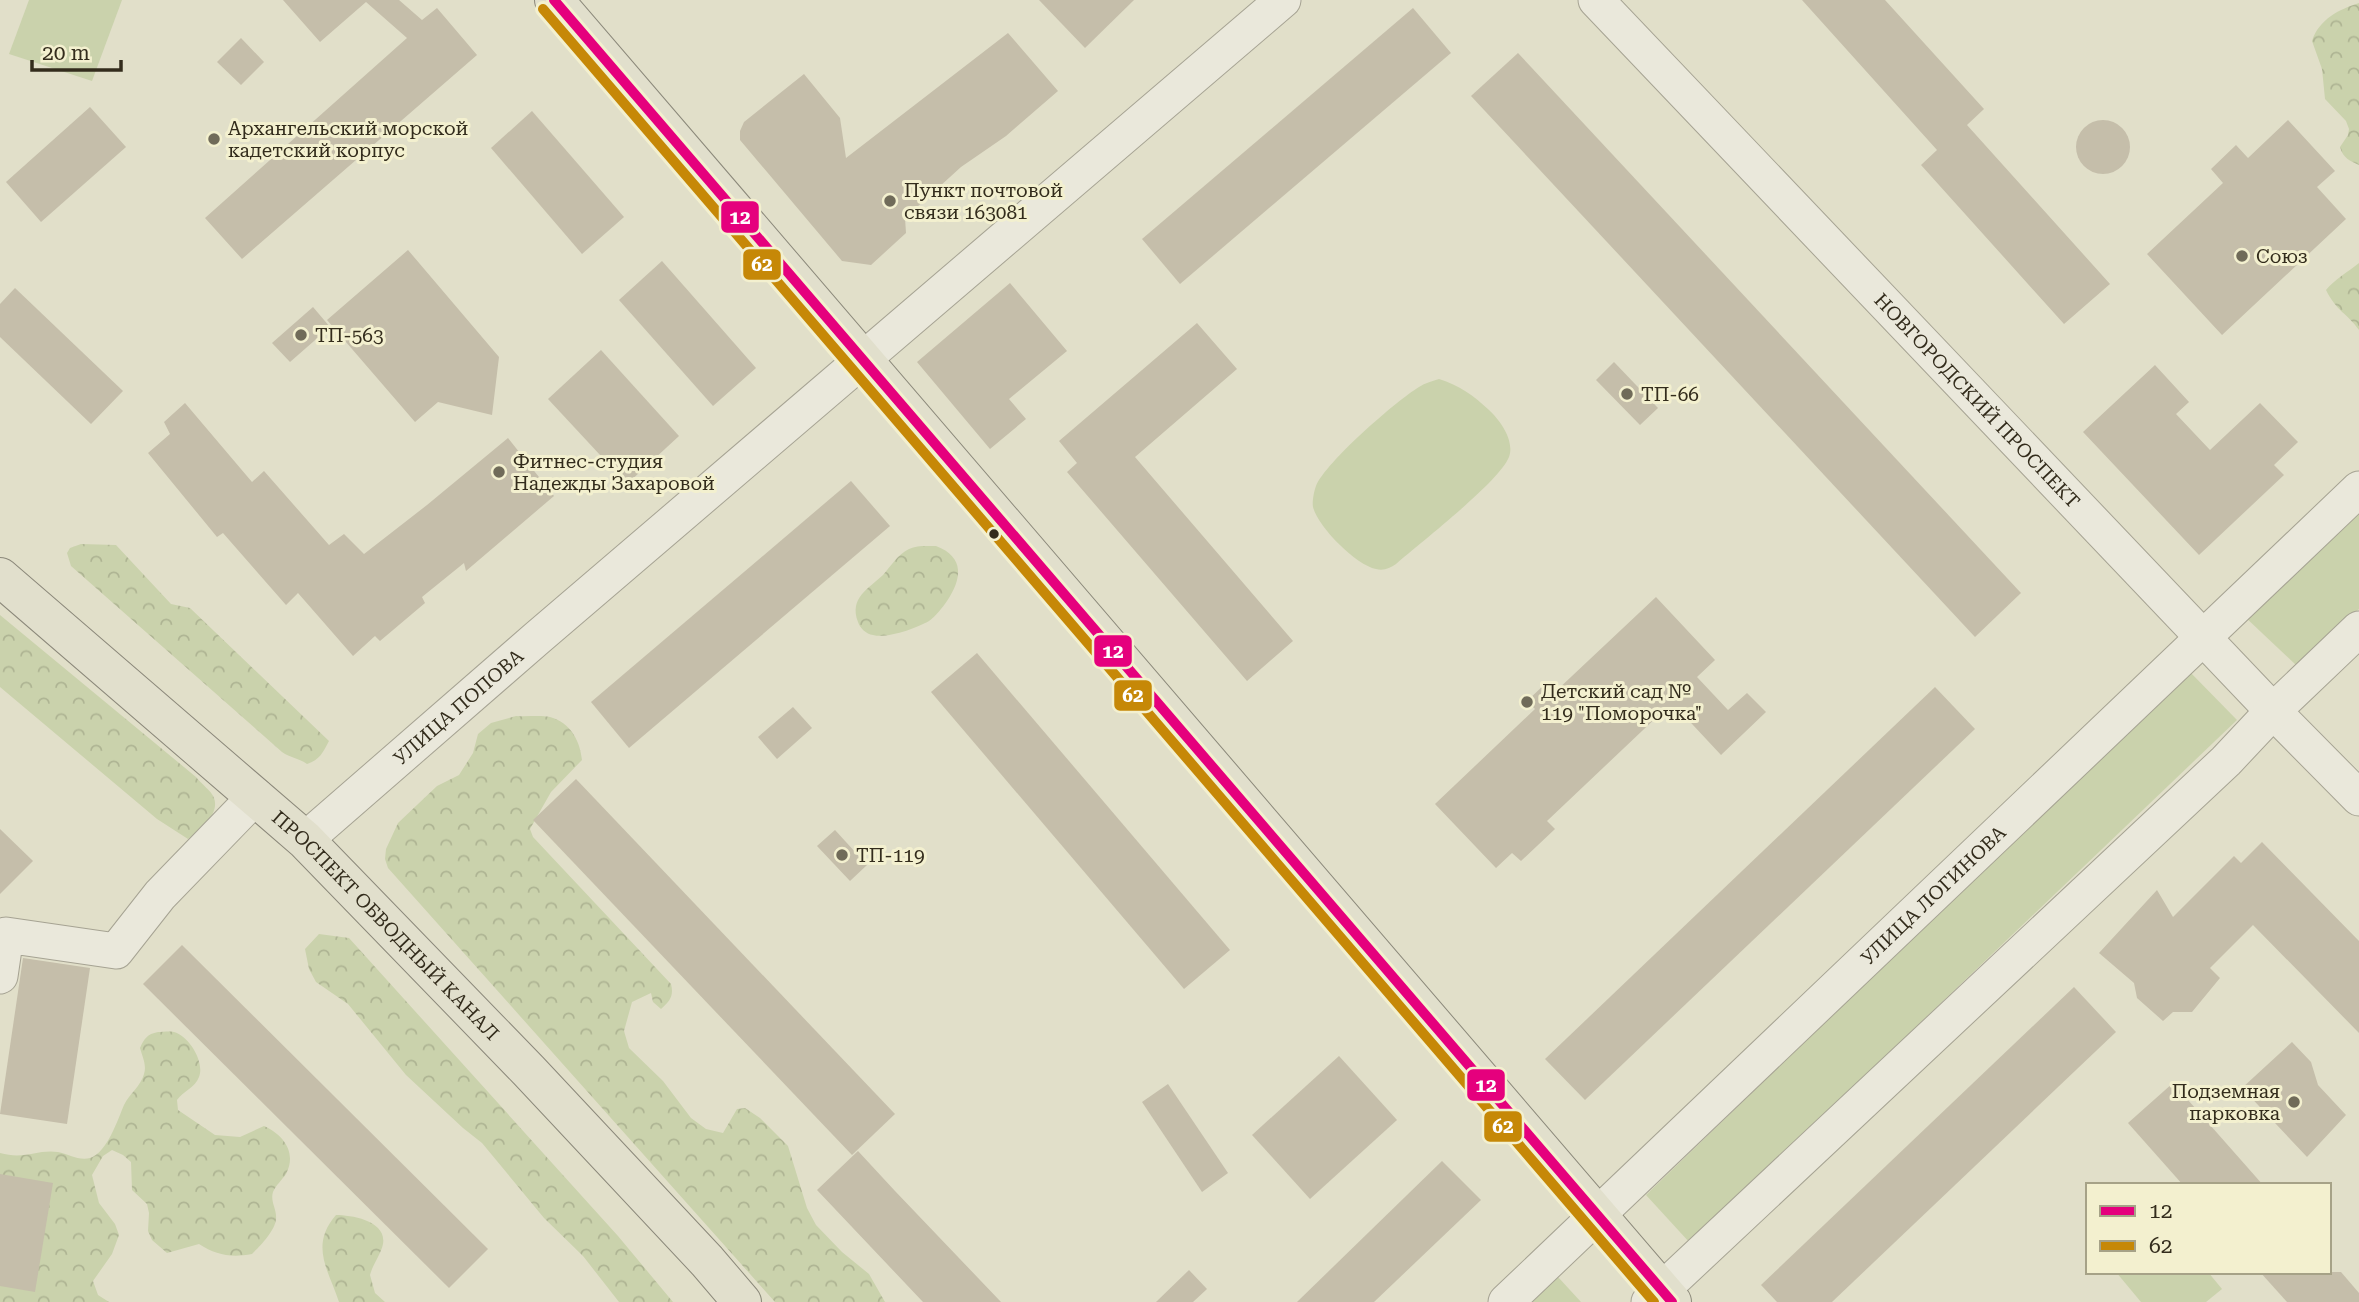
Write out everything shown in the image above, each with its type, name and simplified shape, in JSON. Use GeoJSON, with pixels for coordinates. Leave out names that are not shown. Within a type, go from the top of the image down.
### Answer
{"type":"FeatureCollection","features":[{"type":"Feature","properties":{"kind":"main road"},"geometry":{"type":"LineString","coordinates":[[554,0],[1597,1215],[1661,1298]]}},
{"type":"Feature","properties":{"kind":"main road","name":"ПРОСПЕКТ ОБВОДНЫЙ КАНАЛ"},"geometry":{"type":"LineString","coordinates":[[0,577],[304,840],[529,1071],[707,1261],[741,1302]]}},
{"type":"Feature","properties":{"kind":"street","name":"УЛИЦА ПОПОВА"},"geometry":{"type":"LineString","coordinates":[[304,840],[1283,0]]}},
{"type":"Feature","properties":{"kind":"street","name":"НОВГОРОДСКИЙ ПРОСПЕКТ"},"geometry":{"type":"LineString","coordinates":[[1596,0],[2203,638],[2359,798]]}},
{"type":"Feature","properties":{"kind":"street","name":"УЛИЦА ЛОГИНОВА"},"geometry":{"type":"LineString","coordinates":[[1506,1302],[2359,489]]}},
{"type":"Feature","properties":{"kind":"street"},"geometry":{"type":"LineString","coordinates":[[1661,1298],[2226,761],[2273,711],[2359,629]]}},
{"type":"Feature","properties":{"kind":"street"},"geometry":{"type":"LineString","coordinates":[[0,976],[6,935],[116,951],[160,895],[256,796]]}},
{"type":"Feature","properties":{"kind":"green space"},"geometry":{"type":"Polygon","coordinates":[[[29,0],[122,0],[92,81],[9,54],[29,0]]]}},
{"type":"Feature","properties":{"kind":"green space"},"geometry":{"type":"Polygon","coordinates":[[[2359,3],[2359,165],[2347,159],[2341,151],[2340,147],[2349,129],[2346,121],[2325,99],[2322,69],[2312,41],[2325,21],[2345,8],[2359,3]]]}},
{"type":"Feature","properties":{"kind":"green space"},"geometry":{"type":"Polygon","coordinates":[[[2359,263],[2359,330],[2334,303],[2326,290],[2359,263]]]}},
{"type":"Feature","properties":{"kind":"green space"},"geometry":{"type":"Polygon","coordinates":[[[1439,379],[1466,392],[1493,414],[1508,438],[1509,457],[1490,481],[1440,528],[1396,564],[1387,569],[1376,569],[1349,553],[1322,525],[1313,507],[1315,488],[1333,462],[1379,418],[1408,394],[1439,379]]]}},
{"type":"Feature","properties":{"kind":"green space"},"geometry":{"type":"Polygon","coordinates":[[[2359,506],[2359,609],[2297,666],[2244,616],[2359,506]]]}},
{"type":"Feature","properties":{"kind":"green space"},"geometry":{"type":"Polygon","coordinates":[[[81,544],[116,545],[171,604],[190,608],[329,741],[321,755],[307,764],[282,752],[71,566],[67,553],[70,548],[81,544]]]}},
{"type":"Feature","properties":{"kind":"green space"},"geometry":{"type":"Polygon","coordinates":[[[936,546],[952,556],[958,569],[956,585],[939,612],[924,624],[894,634],[879,636],[864,630],[859,624],[856,606],[866,590],[905,551],[915,547],[936,546]]]}},
{"type":"Feature","properties":{"kind":"green space"},"geometry":{"type":"Polygon","coordinates":[[[0,615],[196,777],[214,798],[215,804],[212,816],[203,827],[188,839],[157,819],[0,687],[0,615]]]}},
{"type":"Feature","properties":{"kind":"green space"},"geometry":{"type":"Polygon","coordinates":[[[2189,671],[2237,720],[1690,1243],[1646,1195],[2189,671]]]}},
{"type":"Feature","properties":{"kind":"green space"},"geometry":{"type":"Polygon","coordinates":[[[516,716],[550,717],[564,724],[577,740],[582,760],[551,792],[530,829],[533,837],[671,984],[670,998],[661,1009],[653,1002],[651,993],[632,1002],[624,1031],[629,1048],[663,1081],[691,1118],[706,1129],[723,1133],[737,1109],[745,1108],[760,1118],[788,1146],[807,1208],[816,1225],[842,1252],[869,1274],[885,1302],[775,1302],[388,868],[386,849],[398,823],[437,786],[459,775],[473,753],[478,734],[491,723],[516,716]]]}},
{"type":"Feature","properties":{"kind":"green space"},"geometry":{"type":"Polygon","coordinates":[[[319,934],[349,938],[618,1236],[673,1302],[619,1302],[583,1256],[544,1218],[482,1143],[406,1075],[348,1004],[316,982],[309,969],[305,949],[319,934]]]}},
{"type":"Feature","properties":{"kind":"green space"},"geometry":{"type":"Polygon","coordinates":[[[158,1032],[180,1034],[194,1050],[200,1064],[197,1081],[177,1100],[178,1110],[215,1135],[240,1137],[264,1126],[277,1134],[287,1146],[289,1166],[272,1196],[276,1215],[273,1228],[252,1254],[224,1255],[199,1244],[167,1253],[152,1240],[148,1231],[147,1204],[132,1190],[131,1162],[112,1150],[103,1156],[92,1175],[99,1203],[115,1224],[119,1235],[112,1254],[93,1281],[98,1295],[109,1302],[0,1302],[0,1153],[17,1155],[51,1151],[82,1159],[96,1155],[107,1143],[126,1101],[138,1086],[145,1071],[141,1045],[149,1036],[158,1032]]]}},
{"type":"Feature","properties":{"kind":"green space"},"geometry":{"type":"Polygon","coordinates":[[[336,1215],[359,1218],[380,1230],[383,1244],[370,1275],[375,1293],[385,1302],[339,1302],[322,1248],[328,1226],[336,1215]]]}},
{"type":"Feature","properties":{"kind":"green space"},"geometry":{"type":"Polygon","coordinates":[[[2118,1274],[2210,1274],[2222,1289],[2206,1302],[2141,1302],[2118,1274]]]}},
{"type":"Feature","properties":{"kind":"green space"},"geometry":{"type":"Polygon","coordinates":[[[1558,1277],[1581,1302],[1531,1302],[1558,1277]]]}},
{"type":"Feature","properties":{"kind":"building"},"geometry":{"type":"Polygon","coordinates":[[[283,0],[399,0],[422,20],[437,8],[477,55],[242,259],[205,218],[407,38],[366,2],[320,42],[283,0]]]}},
{"type":"Feature","properties":{"kind":"building"},"geometry":{"type":"Polygon","coordinates":[[[1039,0],[1134,0],[1085,48],[1039,0]]]}},
{"type":"Feature","properties":{"kind":"building"},"geometry":{"type":"Polygon","coordinates":[[[1802,0],[1885,0],[1984,109],[1967,125],[2110,284],[2064,324],[1921,165],[1937,150],[1802,0]]]}},
{"type":"Feature","properties":{"kind":"building"},"geometry":{"type":"Polygon","coordinates":[[[1413,8],[1451,53],[1180,284],[1142,239],[1413,8]]]}},
{"type":"Feature","properties":{"kind":"building"},"geometry":{"type":"Polygon","coordinates":[[[1008,33],[1058,91],[1006,136],[961,167],[905,218],[906,233],[871,265],[842,261],[740,140],[744,122],[804,74],[840,118],[846,158],[1008,33]]]}},
{"type":"Feature","properties":{"kind":"building"},"geometry":{"type":"Polygon","coordinates":[[[241,38],[264,62],[241,85],[217,62],[241,38]]]}},
{"type":"Feature","properties":{"kind":"building"},"geometry":{"type":"Polygon","coordinates":[[[1518,53],[2021,593],[1975,637],[1471,96],[1518,53]]]}},
{"type":"Feature","properties":{"kind":"building"},"geometry":{"type":"Polygon","coordinates":[[[90,107],[126,147],[41,222],[6,182],[90,107]]]}},
{"type":"Feature","properties":{"kind":"building"},"geometry":{"type":"Polygon","coordinates":[[[532,111],[624,217],[582,254],[491,148],[532,111]]]}},
{"type":"Feature","properties":{"kind":"building"},"geometry":{"type":"Polygon","coordinates":[[[2103,120],[2122,128],[2130,147],[2122,166],[2103,174],[2084,166],[2076,147],[2084,128],[2103,120]]]}},
{"type":"Feature","properties":{"kind":"building"},"geometry":{"type":"Polygon","coordinates":[[[2288,120],[2335,171],[2317,187],[2346,219],[2222,335],[2147,254],[2223,183],[2211,169],[2236,145],[2248,158],[2288,120]]]}},
{"type":"Feature","properties":{"kind":"building"},"geometry":{"type":"Polygon","coordinates":[[[408,250],[499,357],[492,415],[438,402],[415,422],[327,320],[408,250]]]}},
{"type":"Feature","properties":{"kind":"building"},"geometry":{"type":"Polygon","coordinates":[[[662,261],[756,368],[713,406],[619,300],[662,261]]]}},
{"type":"Feature","properties":{"kind":"building"},"geometry":{"type":"Polygon","coordinates":[[[1010,283],[1067,351],[1009,399],[1026,419],[990,449],[917,362],[1010,283]]]}},
{"type":"Feature","properties":{"kind":"building"},"geometry":{"type":"Polygon","coordinates":[[[15,288],[123,391],[91,424],[0,337],[0,304],[15,288]]]}},
{"type":"Feature","properties":{"kind":"building","name":"ТП-563"},"geometry":{"type":"Polygon","coordinates":[[[313,307],[330,327],[290,362],[272,343],[313,307]]]}},
{"type":"Feature","properties":{"kind":"building"},"geometry":{"type":"Polygon","coordinates":[[[1197,323],[1237,369],[1135,457],[1293,641],[1247,681],[1067,472],[1077,463],[1059,441],[1197,323]]]}},
{"type":"Feature","properties":{"kind":"building"},"geometry":{"type":"Polygon","coordinates":[[[601,350],[679,436],[627,484],[548,399],[601,350]]]}},
{"type":"Feature","properties":{"kind":"building","name":"ТП-66"},"geometry":{"type":"Polygon","coordinates":[[[1614,362],[1658,408],[1640,425],[1596,380],[1614,362]]]}},
{"type":"Feature","properties":{"kind":"building"},"geometry":{"type":"Polygon","coordinates":[[[2155,365],[2189,402],[2176,414],[2210,450],[2260,403],[2298,442],[2274,465],[2284,475],[2199,555],[2083,432],[2155,365]]]}},
{"type":"Feature","properties":{"kind":"building"},"geometry":{"type":"Polygon","coordinates":[[[185,403],[252,482],[264,471],[329,545],[344,534],[364,554],[508,438],[554,496],[466,571],[464,563],[422,597],[425,603],[380,641],[375,636],[353,656],[298,593],[286,605],[223,533],[217,537],[148,453],[170,434],[164,422],[185,403]]]}},
{"type":"Feature","properties":{"kind":"building"},"geometry":{"type":"Polygon","coordinates":[[[851,481],[890,526],[629,748],[591,702],[851,481]]]}},
{"type":"Feature","properties":{"kind":"building"},"geometry":{"type":"Polygon","coordinates":[[[1656,597],[1715,660],[1697,677],[1728,710],[1747,693],[1766,712],[1721,755],[1679,710],[1668,720],[1661,713],[1547,821],[1555,829],[1521,861],[1512,853],[1496,868],[1435,804],[1535,709],[1527,701],[1546,683],[1555,692],[1656,597]]]}},
{"type":"Feature","properties":{"kind":"building"},"geometry":{"type":"Polygon","coordinates":[[[977,653],[1230,950],[1184,989],[931,692],[977,653]]]}},
{"type":"Feature","properties":{"kind":"building"},"geometry":{"type":"Polygon","coordinates":[[[1935,687],[1975,729],[1585,1100],[1545,1059],[1935,687]]]}},
{"type":"Feature","properties":{"kind":"building"},"geometry":{"type":"Polygon","coordinates":[[[793,707],[812,728],[777,759],[758,737],[793,707]]]}},
{"type":"Feature","properties":{"kind":"building"},"geometry":{"type":"Polygon","coordinates":[[[576,779],[895,1114],[852,1155],[533,820],[576,779]]]}},
{"type":"Feature","properties":{"kind":"building"},"geometry":{"type":"Polygon","coordinates":[[[0,829],[33,861],[0,894],[0,829]]]}},
{"type":"Feature","properties":{"kind":"building","name":"ТП-119"},"geometry":{"type":"Polygon","coordinates":[[[835,830],[867,865],[850,881],[817,846],[835,830]]]}},
{"type":"Feature","properties":{"kind":"building"},"geometry":{"type":"Polygon","coordinates":[[[2262,842],[2359,941],[2359,1033],[2253,925],[2210,968],[2220,978],[2192,1012],[2173,1012],[2163,1021],[2137,998],[2134,983],[2099,953],[2157,890],[2173,917],[2234,856],[2241,863],[2262,842]]]}},
{"type":"Feature","properties":{"kind":"building"},"geometry":{"type":"Polygon","coordinates":[[[182,945],[488,1249],[449,1288],[143,984],[182,945]]]}},
{"type":"Feature","properties":{"kind":"building"},"geometry":{"type":"Polygon","coordinates":[[[23,958],[90,968],[67,1124],[0,1114],[23,958]]]}},
{"type":"Feature","properties":{"kind":"building"},"geometry":{"type":"Polygon","coordinates":[[[2074,987],[2116,1032],[1832,1302],[1777,1302],[1761,1285],[2074,987]]]}},
{"type":"Feature","properties":{"kind":"building","name":"Подземная парковка"},"geometry":{"type":"Polygon","coordinates":[[[2292,1042],[2311,1062],[2318,1085],[2346,1115],[2307,1157],[2242,1088],[2292,1042]]]}},
{"type":"Feature","properties":{"kind":"building"},"geometry":{"type":"Polygon","coordinates":[[[1339,1056],[1397,1120],[1310,1199],[1252,1135],[1339,1056]]]}},
{"type":"Feature","properties":{"kind":"building"},"geometry":{"type":"Polygon","coordinates":[[[2173,1083],[2261,1183],[2181,1183],[2128,1123],[2173,1083]]]}},
{"type":"Feature","properties":{"kind":"building"},"geometry":{"type":"Polygon","coordinates":[[[1168,1084],[1228,1173],[1202,1192],[1142,1102],[1168,1084]]]}},
{"type":"Feature","properties":{"kind":"building"},"geometry":{"type":"Polygon","coordinates":[[[858,1151],[1001,1302],[923,1302],[817,1190],[858,1151]]]}},
{"type":"Feature","properties":{"kind":"building"},"geometry":{"type":"Polygon","coordinates":[[[1442,1161],[1481,1200],[1374,1302],[1297,1302],[1442,1161]]]}},
{"type":"Feature","properties":{"kind":"building"},"geometry":{"type":"Polygon","coordinates":[[[0,1174],[53,1183],[35,1292],[0,1286],[0,1174]]]}},
{"type":"Feature","properties":{"kind":"building"},"geometry":{"type":"Polygon","coordinates":[[[1189,1270],[1207,1289],[1193,1302],[1156,1302],[1189,1270]]]}},
{"type":"Feature","properties":{"kind":"building"},"geometry":{"type":"Polygon","coordinates":[[[2341,1272],[2359,1293],[2359,1302],[2287,1302],[2262,1274],[2341,1272]]]}},
{"type":"Feature","properties":{"kind":"transit line","name":"12"},"geometry":{"type":"LineString","coordinates":[[554,0],[1672,1302]]}},
{"type":"Feature","properties":{"kind":"transit line","name":"62"},"geometry":{"type":"LineString","coordinates":[[543,9],[1654,1302]]}},
{"type":"Feature","properties":{"kind":"place","name":"Архангельский морской кадетский корпус"},"geometry":{"type":"Point","coordinates":[214,139]}},
{"type":"Feature","properties":{"kind":"place","name":"Пункт почтовой связи 163081"},"geometry":{"type":"Point","coordinates":[890,201]}},
{"type":"Feature","properties":{"kind":"place","name":"Союз"},"geometry":{"type":"Point","coordinates":[2242,256]}},
{"type":"Feature","properties":{"kind":"place","name":"ТП-563"},"geometry":{"type":"Point","coordinates":[301,335]}},
{"type":"Feature","properties":{"kind":"place","name":"ТП-66"},"geometry":{"type":"Point","coordinates":[1627,394]}},
{"type":"Feature","properties":{"kind":"place","name":"Фитнес-студия Надежды Захаровой"},"geometry":{"type":"Point","coordinates":[499,472]}},
{"type":"Feature","properties":{"kind":"place","name":"Детский сад № 119 \"Поморочка\""},"geometry":{"type":"Point","coordinates":[1527,702]}},
{"type":"Feature","properties":{"kind":"place","name":"ТП-119"},"geometry":{"type":"Point","coordinates":[842,855]}},
{"type":"Feature","properties":{"kind":"place","name":"Подземная парковка"},"geometry":{"type":"Point","coordinates":[2294,1102]}}]}
